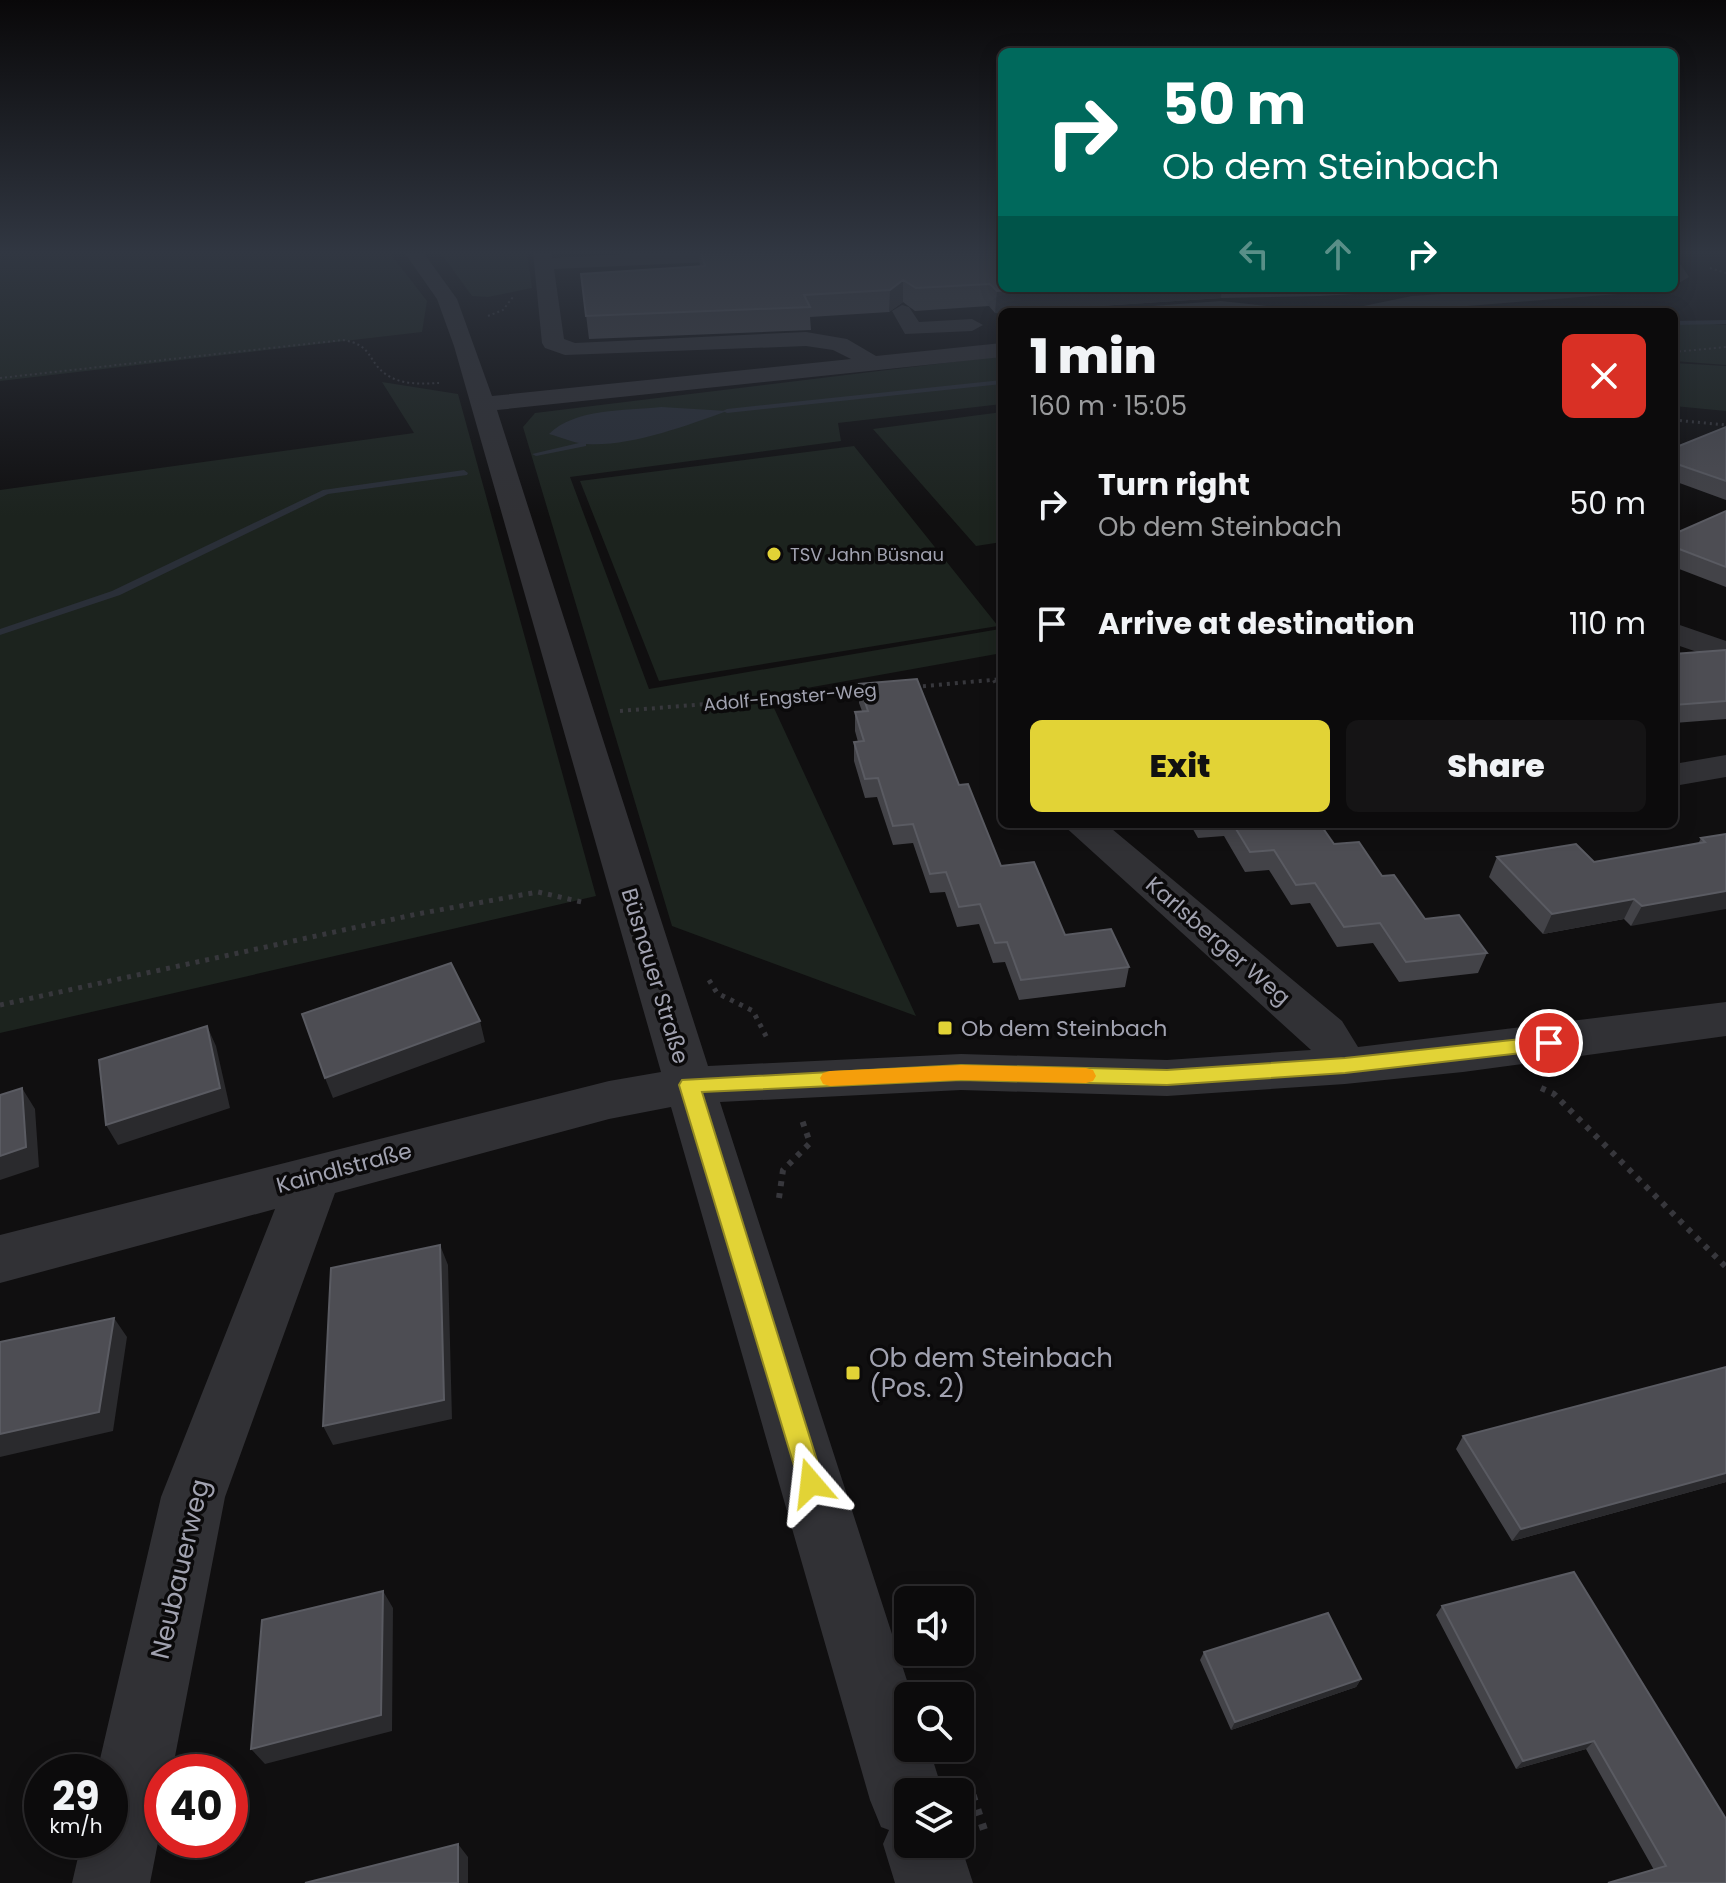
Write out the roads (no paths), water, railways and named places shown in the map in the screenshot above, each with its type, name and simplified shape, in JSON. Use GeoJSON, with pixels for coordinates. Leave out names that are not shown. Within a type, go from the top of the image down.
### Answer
{"type":"FeatureCollection","features":[{"type":"Feature","properties":{"kind":"street","name":"Büsnauer Straße"},"geometry":{"type":"LineString","coordinates":[[461,340],[579,715],[632,904],[901,1778]]}},
{"type":"Feature","properties":{"kind":"street"},"geometry":{"type":"LineString","coordinates":[[553,340],[553,343],[573,350],[744,340]]}},
{"type":"Feature","properties":{"kind":"street"},"geometry":{"type":"LineString","coordinates":[[811,340],[839,344],[873,364]]}},
{"type":"Feature","properties":{"kind":"street"},"geometry":{"type":"LineString","coordinates":[[482,404],[998,350]]}},
{"type":"Feature","properties":{"kind":"street"},"geometry":{"type":"LineString","coordinates":[[1678,634],[1726,652]]}},
{"type":"Feature","properties":{"kind":"street"},"geometry":{"type":"LineString","coordinates":[[1678,774],[1726,766]]}},
{"type":"Feature","properties":{"kind":"street","name":"Karlsberger Weg"},"geometry":{"type":"LineString","coordinates":[[1087,828],[1325,1033],[1345,1066]]}},
{"type":"Feature","properties":{"kind":"street"},"geometry":{"type":"LineString","coordinates":[[689,1085],[961,1072],[1167,1078],[1345,1066],[1463,1054],[1726,1019]]}},
{"type":"Feature","properties":{"kind":"street","name":"Kaindlstraße"},"geometry":{"type":"LineString","coordinates":[[0,1259],[609,1100],[689,1085]]}},
{"type":"Feature","properties":{"kind":"street","name":"Neubauerweg"},"geometry":{"type":"LineString","coordinates":[[111,1883],[193,1497],[315,1175]]}},
{"type":"Feature","properties":{"kind":"waterway"},"geometry":{"type":"LineString","coordinates":[[727,411],[998,382]]}},
{"type":"Feature","properties":{"kind":"waterway"},"geometry":{"type":"LineString","coordinates":[[536,454],[583,444]]}},
{"type":"Feature","properties":{"kind":"waterway"},"geometry":{"type":"LineString","coordinates":[[0,632],[116,593],[326,492],[464,473]]}},
{"type":"Feature","properties":{"kind":"place","name":"TSV Jahn Büsnau"},"geometry":{"type":"Point","coordinates":[774,554]}},
{"type":"Feature","properties":{"kind":"place","name":"Ob dem Steinbach"},"geometry":{"type":"Point","coordinates":[945,1028]}},
{"type":"Feature","properties":{"kind":"place","name":"Ob dem Steinbach (Pos. 2)"},"geometry":{"type":"Point","coordinates":[853,1373]}}]}
